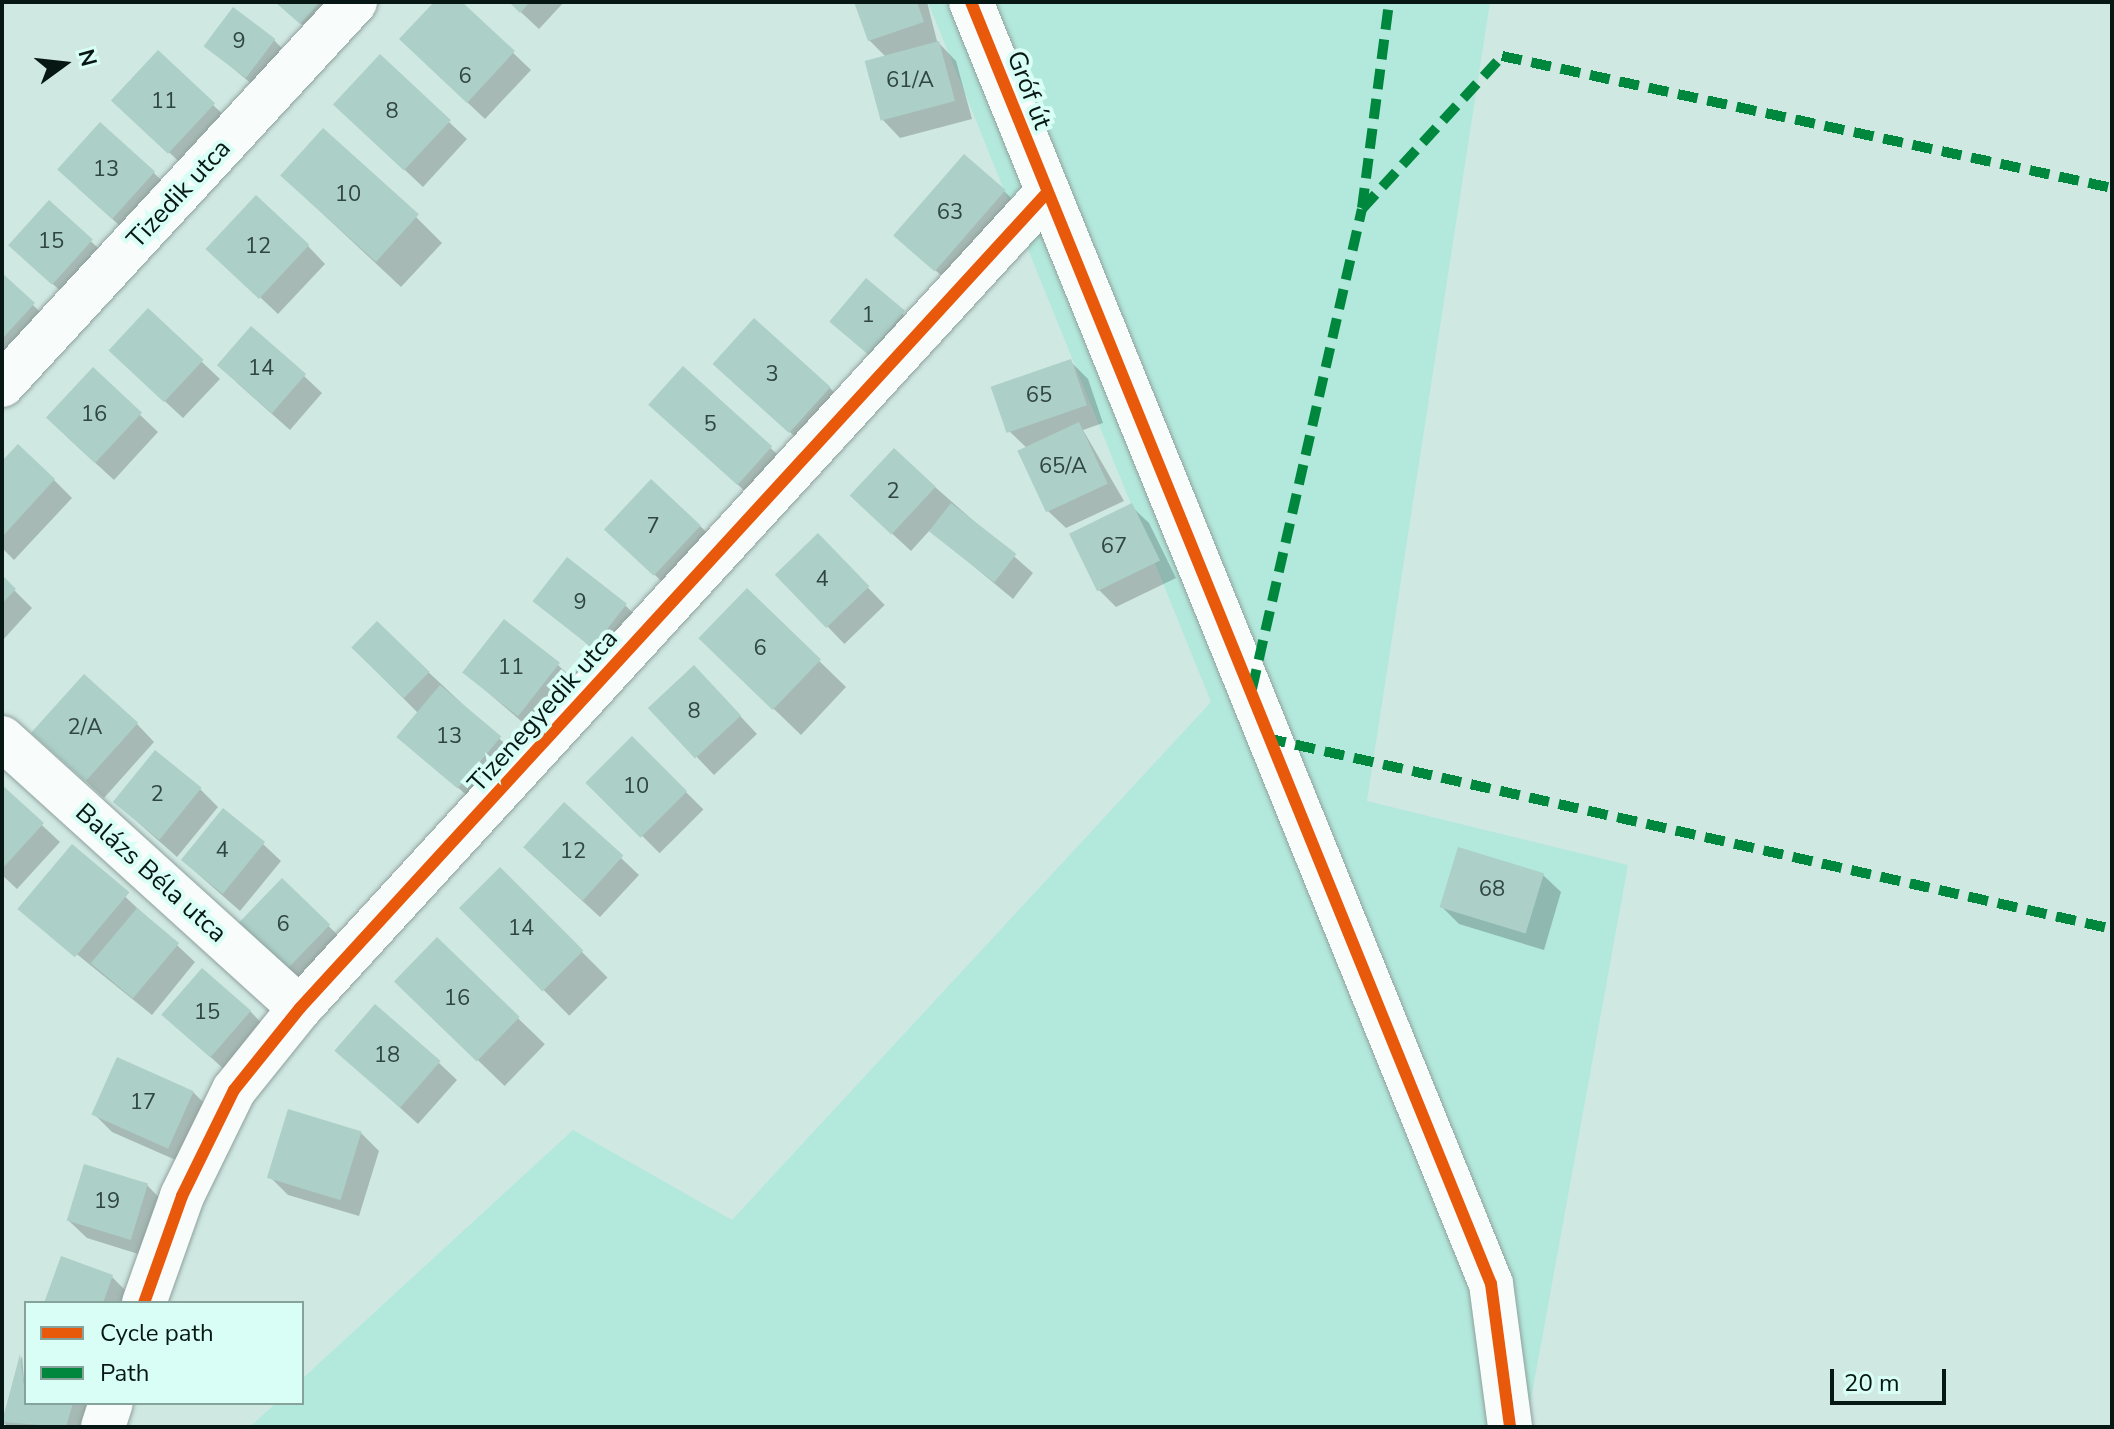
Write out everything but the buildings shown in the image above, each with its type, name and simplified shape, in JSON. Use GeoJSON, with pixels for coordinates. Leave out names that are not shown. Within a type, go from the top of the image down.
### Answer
{"type":"FeatureCollection","features":[{"type":"Feature","properties":{"kind":"street","name":"Tizedik utca"},"geometry":{"type":"LineString","coordinates":[[2,385],[355,2]]}},
{"type":"Feature","properties":{"kind":"street","name":"Gróf út"},"geometry":{"type":"LineString","coordinates":[[971,2],[1046,194],[1491,1284],[1510,1427]]}},
{"type":"Feature","properties":{"kind":"street","name":"Tizenegyedik utca"},"geometry":{"type":"LineString","coordinates":[[145,1301],[182,1196],[234,1090],[300,1008],[1046,194]]}},
{"type":"Feature","properties":{"kind":"street","name":"Balázs Béla utca"},"geometry":{"type":"LineString","coordinates":[[2,738],[300,1008]]}},
{"type":"Feature","properties":{"kind":"street"},"geometry":{"type":"LineString","coordinates":[[103,1427],[110,1405]]}},
{"type":"Feature","properties":{"kind":"green space"},"geometry":{"type":"Polygon","coordinates":[[[928,2],[1490,2],[1367,801],[1628,865],[1526,1427],[250,1427],[274,1405],[304,1405],[304,1377],[573,1130],[732,1220],[1211,702],[928,2]]]}},
{"type":"Feature","properties":{"kind":"marked path"},"geometry":{"type":"LineString","coordinates":[[1362,208],[1389,2]]}},
{"type":"Feature","properties":{"kind":"marked path"},"geometry":{"type":"LineString","coordinates":[[1252,689],[1362,209],[1502,56],[2112,188]]}},
{"type":"Feature","properties":{"kind":"marked path"},"geometry":{"type":"LineString","coordinates":[[1266,738],[2112,929]]}},
{"type":"Feature","properties":{"kind":"cycle path"},"geometry":{"type":"LineString","coordinates":[[971,2],[1491,1284],[1510,1427]]}},
{"type":"Feature","properties":{"kind":"cycle path"},"geometry":{"type":"LineString","coordinates":[[145,1301],[182,1196],[234,1090],[300,1008],[1046,194]]}}]}
